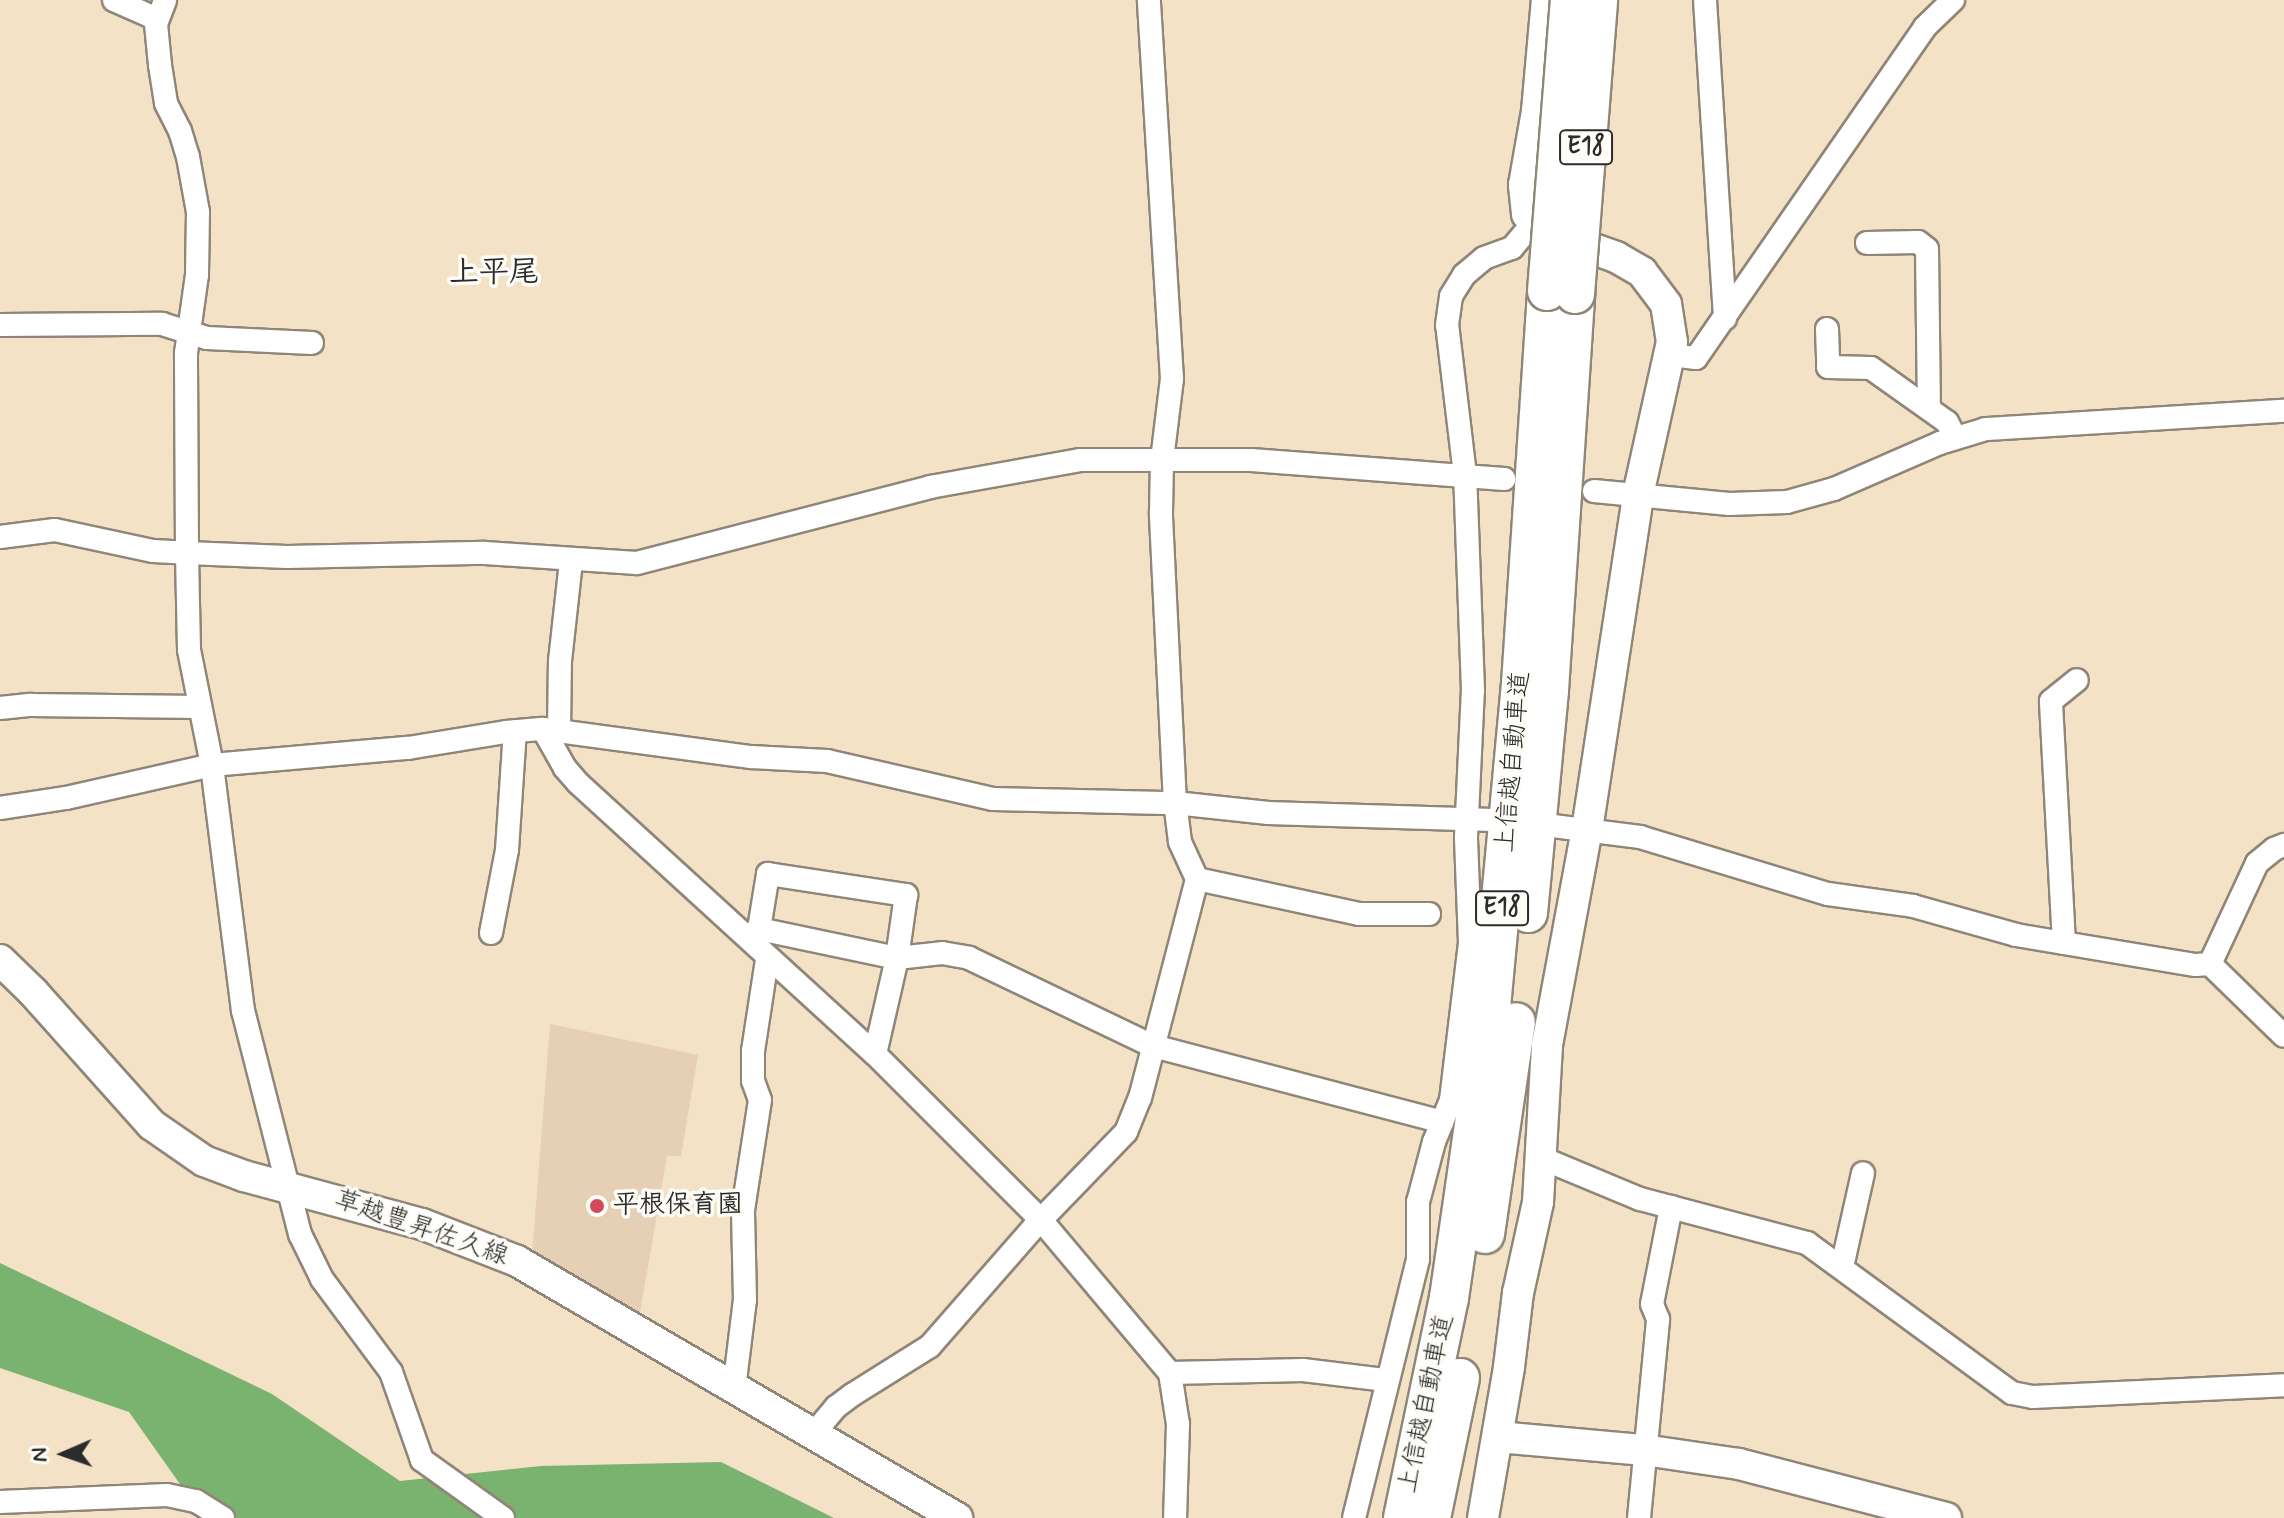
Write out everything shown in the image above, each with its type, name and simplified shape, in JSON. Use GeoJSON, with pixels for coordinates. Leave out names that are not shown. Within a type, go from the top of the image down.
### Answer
{"type":"FeatureCollection","features":[{"type":"Feature","properties":{"kind":"highway","name":"上信越自動車道"},"geometry":{"type":"LineString","coordinates":[[1431,1518],[1488,1217],[1518,1007],[1549,690],[1570,0]]}},
{"type":"Feature","properties":{"kind":"highway","name":"上信越自動車道"},"geometry":{"type":"LineString","coordinates":[[1403,1518],[1449,1298],[1491,1007],[1561,292],[1598,0]]}},
{"type":"Feature","properties":{"kind":"street"},"geometry":{"type":"LineString","coordinates":[[114,0],[161,10],[166,103],[180,131],[198,212],[197,275],[189,333],[189,650],[212,765],[243,1011],[285,1186],[311,1260],[397,1384],[415,1448],[422,1460],[503,1518]]}},
{"type":"Feature","properties":{"kind":"street"},"geometry":{"type":"LineString","coordinates":[[815,1432],[836,1407],[852,1395],[930,1346],[1041,1220],[1126,1132],[1140,1098],[1197,879],[1180,842],[1175,803],[1162,460],[1172,379],[1149,0]]}},
{"type":"Feature","properties":{"kind":"street"},"geometry":{"type":"LineString","coordinates":[[1483,1518],[1518,1293],[1535,1222],[1547,1045],[1587,830],[1638,495],[1671,355],[1672,330],[1666,304],[1642,272],[1616,257],[1555,236],[1533,223],[1527,214],[1524,195],[1537,111],[1547,0]]}},
{"type":"Feature","properties":{"kind":"street"},"geometry":{"type":"LineString","coordinates":[[1705,0],[1725,318]]}},
{"type":"Feature","properties":{"kind":"street"},"geometry":{"type":"LineString","coordinates":[[1671,355],[1696,358],[1925,27],[1953,0]]}},
{"type":"Feature","properties":{"kind":"street"},"geometry":{"type":"LineString","coordinates":[[1354,1518],[1418,1259],[1418,1202],[1451,1100],[1470,943],[1469,817],[1473,690],[1465,475],[1450,372],[1447,325],[1451,296],[1464,275],[1484,258],[1512,248],[1533,223]]}},
{"type":"Feature","properties":{"kind":"street"},"geometry":{"type":"LineString","coordinates":[[1867,243],[1918,242],[1927,249],[1929,409]]}},
{"type":"Feature","properties":{"kind":"street"},"geometry":{"type":"LineString","coordinates":[[0,325],[162,324],[207,338],[312,343]]}},
{"type":"Feature","properties":{"kind":"street"},"geometry":{"type":"LineString","coordinates":[[1827,329],[1828,367],[1871,368],[1953,428],[1955,437]]}},
{"type":"Feature","properties":{"kind":"street"},"geometry":{"type":"LineString","coordinates":[[1594,491],[1729,504],[1787,502],[1834,489],[1955,437],[2012,425],[2284,411]]}},
{"type":"Feature","properties":{"kind":"street"},"geometry":{"type":"LineString","coordinates":[[0,537],[55,530],[153,551],[187,553],[287,557],[485,553],[637,563],[667,558],[930,487],[1080,460],[1251,460],[1504,479]]}},
{"type":"Feature","properties":{"kind":"street"},"geometry":{"type":"LineString","coordinates":[[571,561],[551,730],[565,768],[578,783],[752,933],[767,959],[875,1054],[1041,1220],[1170,1373],[1178,1424],[1175,1518]]}},
{"type":"Feature","properties":{"kind":"street"},"geometry":{"type":"LineString","coordinates":[[2064,943],[2051,701],[2077,680]]}},
{"type":"Feature","properties":{"kind":"street"},"geometry":{"type":"LineString","coordinates":[[0,708],[31,705],[200,707]]}},
{"type":"Feature","properties":{"kind":"street"},"geometry":{"type":"LineString","coordinates":[[0,808],[66,798],[212,765],[408,748],[515,731],[551,730],[751,757],[827,761],[993,799],[1175,803],[1268,813],[1493,820]]}},
{"type":"Feature","properties":{"kind":"street"},"geometry":{"type":"LineString","coordinates":[[491,933],[507,850],[515,731]]}},
{"type":"Feature","properties":{"kind":"street"},"geometry":{"type":"LineString","coordinates":[[1553,826],[1640,837],[1828,894],[1913,906],[2016,935],[2210,964],[2284,1036]]}},
{"type":"Feature","properties":{"kind":"street"},"geometry":{"type":"LineString","coordinates":[[2210,964],[2257,863],[2284,845]]}},
{"type":"Feature","properties":{"kind":"street"},"geometry":{"type":"LineString","coordinates":[[752,933],[768,874],[906,895],[897,958],[875,1054]]}},
{"type":"Feature","properties":{"kind":"street"},"geometry":{"type":"LineString","coordinates":[[1197,879],[1359,914],[1429,914]]}},
{"type":"Feature","properties":{"kind":"street"},"geometry":{"type":"LineString","coordinates":[[752,933],[897,958],[942,953],[969,958],[1153,1046],[1442,1122]]}},
{"type":"Feature","properties":{"kind":"street"},"geometry":{"type":"LineString","coordinates":[[734,1389],[745,1300],[743,1210],[760,1100],[753,1081],[753,1051],[767,959]]}},
{"type":"Feature","properties":{"kind":"street","name":"草越豊昇佐久線"},"geometry":{"type":"LineString","coordinates":[[0,960],[33,992],[152,1125],[204,1161],[244,1176],[422,1224],[517,1261],[734,1389],[815,1432],[957,1518]]}},
{"type":"Feature","properties":{"kind":"street"},"geometry":{"type":"LineString","coordinates":[[1539,1157],[1640,1199],[1790,1236],[1820,1250],[2012,1393],[2033,1397],[2284,1385]]}},
{"type":"Feature","properties":{"kind":"street"},"geometry":{"type":"LineString","coordinates":[[1842,1267],[1863,1173]]}},
{"type":"Feature","properties":{"kind":"street"},"geometry":{"type":"LineString","coordinates":[[1639,1518],[1658,1319],[1652,1304],[1671,1207]]}},
{"type":"Feature","properties":{"kind":"street"},"geometry":{"type":"LineString","coordinates":[[1170,1373],[1303,1370],[1386,1380]]}},
{"type":"Feature","properties":{"kind":"street"},"geometry":{"type":"LineString","coordinates":[[1498,1437],[1644,1450],[1774,1472],[1946,1518]]}},
{"type":"Feature","properties":{"kind":"street"},"geometry":{"type":"LineString","coordinates":[[0,1502],[167,1495],[196,1501],[223,1518]]}},
{"type":"Feature","properties":{"kind":"shaded area","name":"平根保育園"},"geometry":{"type":"Polygon","coordinates":[[[550,1024],[698,1055],[681,1156],[667,1156],[640,1313],[532,1256],[550,1024]]]}},
{"type":"Feature","properties":{"kind":"green space"},"geometry":{"type":"Polygon","coordinates":[[[0,1263],[272,1394],[400,1481],[541,1466],[721,1462],[834,1518],[204,1518],[129,1412],[0,1368],[0,1263]]]}},
{"type":"Feature","properties":{"kind":"place","name":"平根保育園"},"geometry":{"type":"Point","coordinates":[597,1206]}},
{"type":"Feature","properties":{"kind":"district","name":"上平尾"},"geometry":{"type":"Point","coordinates":[494,273]}}]}
